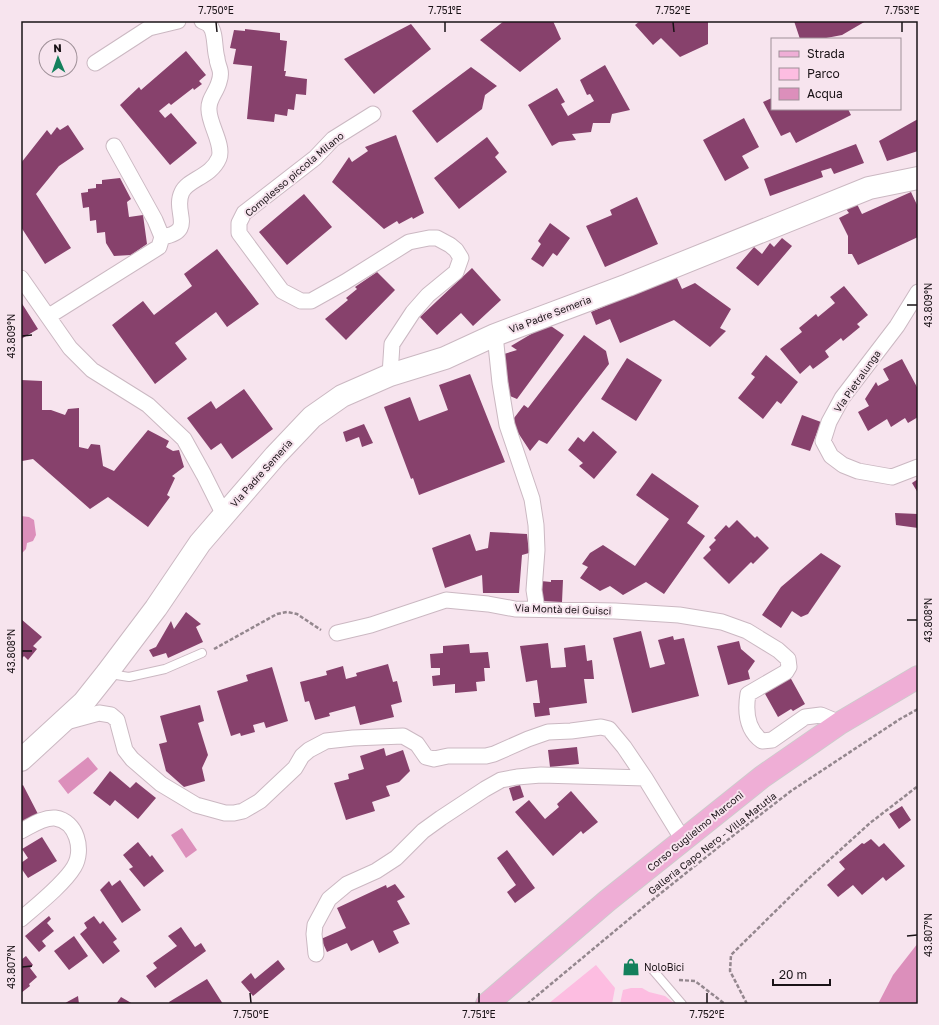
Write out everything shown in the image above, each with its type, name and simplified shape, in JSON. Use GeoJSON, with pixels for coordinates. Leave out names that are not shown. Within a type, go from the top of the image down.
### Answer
{"type":"FeatureCollection","features":[{"type":"Feature","properties":{"kind":"main road","name":"Via Padre Semeria"},"geometry":{"type":"LineString","coordinates":[[21,760],[84,702],[107,674],[156,608],[200,543],[275,456],[312,418],[342,396],[390,375],[445,358],[495,335],[628,285],[869,188],[918,178]]}},
{"type":"Feature","properties":{"kind":"main road","name":"Corso Guglielmo Marconi"},"geometry":{"type":"LineString","coordinates":[[487,1004],[607,901],[762,777],[840,723],[918,677]]}},
{"type":"Feature","properties":{"kind":"street"},"geometry":{"type":"LineString","coordinates":[[95,63],[149,28],[178,21]]}},
{"type":"Feature","properties":{"kind":"street"},"geometry":{"type":"LineString","coordinates":[[162,237],[173,235],[181,228],[180,198],[184,188],[211,171],[219,157],[219,146],[208,113],[209,102],[219,83],[220,72],[212,30],[210,26],[202,21]]}},
{"type":"Feature","properties":{"kind":"street","name":"Complesso piccola Milano"},"geometry":{"type":"LineString","coordinates":[[373,114],[334,138],[314,158],[244,213],[239,223],[239,233],[282,291],[301,302],[311,301],[345,282],[409,242],[437,238],[456,250],[461,258],[460,265],[456,272],[428,295],[413,312],[392,344],[390,375]]}},
{"type":"Feature","properties":{"kind":"street"},"geometry":{"type":"LineString","coordinates":[[49,316],[159,247],[162,237],[155,220],[114,146]]}},
{"type":"Feature","properties":{"kind":"street","name":"Via Padre Semeria"},"geometry":{"type":"LineString","coordinates":[[21,278],[70,348],[92,370],[148,405],[184,439],[224,515]]}},
{"type":"Feature","properties":{"kind":"street","name":"Via Pietralunga"},"geometry":{"type":"LineString","coordinates":[[918,292],[897,326],[842,398],[829,422],[823,441],[831,456],[843,465],[858,471],[892,477],[918,468]]}},
{"type":"Feature","properties":{"kind":"street"},"geometry":{"type":"LineString","coordinates":[[495,335],[500,384],[507,425],[532,499],[536,525],[537,550],[534,590],[537,609]]}},
{"type":"Feature","properties":{"kind":"street","name":"Via Montà dei Guisci"},"geometry":{"type":"LineString","coordinates":[[337,633],[371,624],[446,600],[488,604],[515,609],[615,611],[679,615],[722,622],[746,631],[778,650],[788,659],[789,667],[786,672],[748,694],[746,706],[748,723],[758,738],[762,741],[772,740],[806,717],[821,715],[840,723]]}},
{"type":"Feature","properties":{"kind":"street"},"geometry":{"type":"LineString","coordinates":[[63,721],[75,720],[99,713],[115,717],[125,750],[132,759],[161,784],[196,805],[225,812],[243,811],[260,801],[295,768],[302,756],[316,745],[326,741],[353,738],[402,736],[417,744],[426,757],[434,759],[448,756],[486,756],[548,732],[601,727],[609,729],[624,747],[683,840]]}},
{"type":"Feature","properties":{"kind":"street"},"geometry":{"type":"LineString","coordinates":[[316,954],[314,934],[315,926],[329,899],[347,884],[376,871],[396,858],[423,831],[501,780],[535,775],[645,778]]}},
{"type":"Feature","properties":{"kind":"street"},"geometry":{"type":"LineString","coordinates":[[21,832],[42,820],[55,818],[66,822],[75,834],[79,844],[78,856],[74,867],[60,884],[21,919]]}},
{"type":"Feature","properties":{"kind":"lane"},"geometry":{"type":"LineString","coordinates":[[107,674],[129,677],[165,669],[202,653]]}},
{"type":"Feature","properties":{"kind":"lane"},"geometry":{"type":"LineString","coordinates":[[652,969],[682,1004]]}},
{"type":"Feature","properties":{"kind":"path"},"geometry":{"type":"LineString","coordinates":[[202,653],[216,648],[277,614],[287,612],[297,614],[324,632],[337,633]]}},
{"type":"Feature","properties":{"kind":"path","name":"Galleria Capo Nero - Villa Matutia"},"geometry":{"type":"LineString","coordinates":[[527,1004],[676,881],[791,791],[886,728],[918,709]]}},
{"type":"Feature","properties":{"kind":"path"},"geometry":{"type":"LineString","coordinates":[[746,1004],[730,971],[731,955],[806,881],[870,822],[918,786]]}},
{"type":"Feature","properties":{"kind":"path"},"geometry":{"type":"LineString","coordinates":[[671,990],[677,980],[695,981],[725,1004]]}},
{"type":"Feature","properties":{"kind":"green space"},"geometry":{"type":"Polygon","coordinates":[[[596,965],[615,988],[612,1004],[548,1004],[596,965]]]}},
{"type":"Feature","properties":{"kind":"green space"},"geometry":{"type":"Polygon","coordinates":[[[642,988],[649,992],[665,996],[675,1004],[620,1004],[623,990],[642,988]]]}},
{"type":"Feature","properties":{"kind":"water"},"geometry":{"type":"Polygon","coordinates":[[[21,516],[29,517],[34,520],[36,535],[33,541],[27,543],[26,549],[21,554],[21,516]]]}},
{"type":"Feature","properties":{"kind":"water"},"geometry":{"type":"Polygon","coordinates":[[[88,757],[98,769],[68,794],[58,781],[88,757]]]}},
{"type":"Feature","properties":{"kind":"water"},"geometry":{"type":"Polygon","coordinates":[[[182,828],[197,850],[186,858],[171,835],[182,828]]]}},
{"type":"Feature","properties":{"kind":"water"},"geometry":{"type":"Polygon","coordinates":[[[918,943],[918,1004],[878,1004],[893,975],[918,943]]]}},
{"type":"Feature","properties":{"kind":"building"},"geometry":{"type":"Polygon","coordinates":[[[504,21],[553,21],[561,39],[520,72],[480,40],[504,21]]]}},
{"type":"Feature","properties":{"kind":"building"},"geometry":{"type":"Polygon","coordinates":[[[640,21],[708,21],[708,44],[680,57],[661,38],[653,45],[635,25],[640,21]]]}},
{"type":"Feature","properties":{"kind":"building"},"geometry":{"type":"Polygon","coordinates":[[[794,21],[866,21],[842,35],[826,38],[800,38],[794,21]]]}},
{"type":"Feature","properties":{"kind":"building"},"geometry":{"type":"Polygon","coordinates":[[[411,24],[431,49],[374,94],[344,59],[411,24]]]}},
{"type":"Feature","properties":{"kind":"building"},"geometry":{"type":"Polygon","coordinates":[[[245,29],[280,33],[280,40],[287,41],[284,71],[286,71],[285,76],[307,79],[306,95],[296,94],[294,110],[288,109],[287,116],[275,114],[274,122],[247,119],[252,66],[233,64],[236,49],[230,48],[234,30],[245,31],[245,29]]]}},
{"type":"Feature","properties":{"kind":"building"},"geometry":{"type":"Polygon","coordinates":[[[186,51],[206,75],[199,81],[202,84],[194,90],[193,88],[171,105],[169,103],[159,111],[165,118],[171,113],[197,143],[170,165],[120,105],[139,87],[141,90],[186,51]]]}},
{"type":"Feature","properties":{"kind":"building"},"geometry":{"type":"Polygon","coordinates":[[[605,65],[630,110],[612,114],[610,123],[593,123],[591,132],[572,134],[576,140],[559,142],[552,146],[528,105],[557,88],[565,102],[561,104],[568,116],[594,101],[590,94],[587,95],[580,80],[605,65]]]}},
{"type":"Feature","properties":{"kind":"building"},"geometry":{"type":"Polygon","coordinates":[[[471,67],[497,86],[485,95],[482,109],[437,143],[412,111],[471,67]]]}},
{"type":"Feature","properties":{"kind":"building"},"geometry":{"type":"Polygon","coordinates":[[[771,98],[771,110],[848,110],[851,115],[796,143],[790,132],[781,136],[763,102],[771,98]]]}},
{"type":"Feature","properties":{"kind":"building"},"geometry":{"type":"Polygon","coordinates":[[[744,118],[759,147],[742,156],[749,168],[725,181],[703,140],[744,118]]]}},
{"type":"Feature","properties":{"kind":"building"},"geometry":{"type":"Polygon","coordinates":[[[918,119],[918,151],[887,161],[879,141],[918,119]]]}},
{"type":"Feature","properties":{"kind":"building"},"geometry":{"type":"Polygon","coordinates":[[[68,125],[84,149],[59,166],[36,194],[71,248],[45,264],[21,227],[21,163],[47,130],[51,135],[57,127],[60,130],[68,125]]]}},
{"type":"Feature","properties":{"kind":"building"},"geometry":{"type":"Polygon","coordinates":[[[396,135],[424,213],[399,224],[397,221],[384,229],[332,182],[349,157],[352,162],[368,151],[365,147],[396,135]]]}},
{"type":"Feature","properties":{"kind":"building"},"geometry":{"type":"Polygon","coordinates":[[[487,137],[499,153],[495,157],[507,172],[459,209],[434,178],[487,137]]]}},
{"type":"Feature","properties":{"kind":"building"},"geometry":{"type":"Polygon","coordinates":[[[856,144],[864,163],[834,174],[831,168],[821,171],[823,177],[770,196],[764,179],[856,144]]]}},
{"type":"Feature","properties":{"kind":"building"},"geometry":{"type":"Polygon","coordinates":[[[120,178],[131,199],[127,202],[129,217],[143,215],[147,244],[131,255],[114,256],[106,243],[105,232],[97,233],[96,220],[90,221],[89,207],[83,208],[81,193],[88,192],[88,189],[96,188],[96,184],[102,184],[102,180],[120,178]]]}},
{"type":"Feature","properties":{"kind":"building"},"geometry":{"type":"Polygon","coordinates":[[[911,192],[918,207],[918,237],[858,265],[852,254],[848,254],[848,236],[839,218],[849,213],[846,209],[857,204],[862,214],[911,192]]]}},
{"type":"Feature","properties":{"kind":"building"},"geometry":{"type":"Polygon","coordinates":[[[304,194],[332,227],[287,265],[259,232],[304,194]]]}},
{"type":"Feature","properties":{"kind":"building"},"geometry":{"type":"Polygon","coordinates":[[[637,197],[658,244],[605,267],[586,226],[612,215],[610,210],[637,197]]]}},
{"type":"Feature","properties":{"kind":"building"},"geometry":{"type":"Polygon","coordinates":[[[550,223],[570,238],[557,256],[553,253],[543,267],[531,259],[541,244],[538,241],[550,223]]]}},
{"type":"Feature","properties":{"kind":"building"},"geometry":{"type":"Polygon","coordinates":[[[782,238],[792,246],[758,286],[736,268],[754,247],[762,254],[770,243],[774,247],[782,238]]]}},
{"type":"Feature","properties":{"kind":"building"},"geometry":{"type":"Polygon","coordinates":[[[217,249],[259,304],[227,327],[216,312],[175,343],[187,359],[155,384],[112,325],[143,301],[154,315],[192,286],[184,274],[217,249]]]}},
{"type":"Feature","properties":{"kind":"building"},"geometry":{"type":"Polygon","coordinates":[[[472,268],[501,300],[473,326],[461,313],[437,335],[420,317],[472,268]]]}},
{"type":"Feature","properties":{"kind":"building"},"geometry":{"type":"Polygon","coordinates":[[[377,272],[395,290],[346,340],[325,319],[348,300],[346,298],[357,289],[355,287],[377,272]]]}},
{"type":"Feature","properties":{"kind":"building"},"geometry":{"type":"Polygon","coordinates":[[[676,276],[682,289],[695,283],[731,309],[720,328],[726,331],[710,347],[674,320],[620,343],[610,319],[596,325],[591,312],[676,276]]]}},
{"type":"Feature","properties":{"kind":"building"},"geometry":{"type":"Polygon","coordinates":[[[844,286],[868,315],[857,324],[860,327],[843,341],[841,338],[825,351],[829,357],[813,369],[810,365],[800,374],[780,349],[802,332],[799,328],[816,314],[818,317],[835,303],[830,297],[844,286]]]}},
{"type":"Feature","properties":{"kind":"building"},"geometry":{"type":"Polygon","coordinates":[[[21,302],[38,329],[21,339],[21,302]]]}},
{"type":"Feature","properties":{"kind":"building"},"geometry":{"type":"Polygon","coordinates":[[[548,324],[564,335],[517,399],[510,396],[504,354],[517,350],[511,346],[548,324]]]}},
{"type":"Feature","properties":{"kind":"building"},"geometry":{"type":"Polygon","coordinates":[[[584,335],[606,351],[609,364],[547,444],[539,440],[530,451],[511,422],[524,405],[528,408],[584,335]]]}},
{"type":"Feature","properties":{"kind":"building"},"geometry":{"type":"Polygon","coordinates":[[[766,355],[798,382],[781,404],[777,401],[763,419],[738,398],[755,377],[751,374],[766,355]]]}},
{"type":"Feature","properties":{"kind":"building"},"geometry":{"type":"Polygon","coordinates":[[[627,358],[662,380],[636,421],[601,399],[627,358]]]}},
{"type":"Feature","properties":{"kind":"building"},"geometry":{"type":"Polygon","coordinates":[[[902,359],[918,389],[918,417],[908,423],[905,418],[891,427],[887,419],[868,431],[858,412],[869,406],[865,399],[876,382],[878,386],[889,380],[883,369],[902,359]]]}},
{"type":"Feature","properties":{"kind":"building"},"geometry":{"type":"Polygon","coordinates":[[[470,374],[505,462],[419,495],[413,478],[411,479],[384,407],[410,397],[419,421],[448,410],[439,385],[470,374]]]}},
{"type":"Feature","properties":{"kind":"building"},"geometry":{"type":"Polygon","coordinates":[[[21,380],[42,381],[42,410],[51,410],[65,415],[68,409],[79,408],[79,447],[88,449],[91,444],[100,445],[103,466],[114,471],[148,430],[169,441],[166,447],[173,451],[179,450],[184,467],[172,476],[175,478],[167,495],[170,497],[148,527],[108,497],[90,509],[33,459],[22,461],[21,380]]]}},
{"type":"Feature","properties":{"kind":"building"},"geometry":{"type":"Polygon","coordinates":[[[244,389],[273,429],[232,459],[221,443],[211,450],[187,418],[211,401],[216,409],[244,389]]]}},
{"type":"Feature","properties":{"kind":"building"},"geometry":{"type":"Polygon","coordinates":[[[802,415],[821,422],[810,451],[791,445],[802,415]]]}},
{"type":"Feature","properties":{"kind":"building"},"geometry":{"type":"Polygon","coordinates":[[[364,424],[373,443],[362,447],[359,437],[346,442],[343,432],[364,424]]]}},
{"type":"Feature","properties":{"kind":"building"},"geometry":{"type":"Polygon","coordinates":[[[593,431],[617,452],[594,479],[579,466],[583,463],[568,450],[578,437],[584,442],[593,431]]]}},
{"type":"Feature","properties":{"kind":"building"},"geometry":{"type":"Polygon","coordinates":[[[652,473],[699,506],[687,523],[705,536],[664,594],[646,582],[623,595],[610,586],[600,591],[580,578],[588,567],[582,564],[590,553],[603,545],[635,566],[669,519],[636,495],[652,473]]]}},
{"type":"Feature","properties":{"kind":"building"},"geometry":{"type":"Polygon","coordinates":[[[918,479],[918,493],[912,483],[918,479]]]}},
{"type":"Feature","properties":{"kind":"building"},"geometry":{"type":"Polygon","coordinates":[[[895,513],[918,514],[918,528],[896,525],[895,513]]]}},
{"type":"Feature","properties":{"kind":"building"},"geometry":{"type":"Polygon","coordinates":[[[737,520],[755,538],[757,536],[769,548],[753,564],[751,562],[729,584],[703,558],[711,550],[709,547],[716,540],[714,538],[726,525],[729,528],[737,520]]]}},
{"type":"Feature","properties":{"kind":"building"},"geometry":{"type":"Polygon","coordinates":[[[490,532],[527,534],[529,553],[522,555],[519,593],[483,593],[482,575],[445,588],[432,548],[470,534],[476,551],[488,548],[490,532]]]}},
{"type":"Feature","properties":{"kind":"building"},"geometry":{"type":"Polygon","coordinates":[[[821,553],[841,566],[808,614],[801,617],[792,611],[781,628],[762,615],[781,587],[821,553]]]}},
{"type":"Feature","properties":{"kind":"building"},"geometry":{"type":"Polygon","coordinates":[[[551,580],[563,580],[562,602],[541,601],[541,581],[551,582],[551,580]]]}},
{"type":"Feature","properties":{"kind":"building"},"geometry":{"type":"Polygon","coordinates":[[[186,612],[201,624],[196,627],[203,642],[168,658],[166,653],[153,657],[149,650],[156,647],[171,621],[174,629],[186,612]]]}},
{"type":"Feature","properties":{"kind":"building"},"geometry":{"type":"Polygon","coordinates":[[[21,619],[42,637],[33,646],[37,649],[28,660],[24,656],[21,659],[21,619]]]}},
{"type":"Feature","properties":{"kind":"building"},"geometry":{"type":"Polygon","coordinates":[[[641,631],[650,668],[665,664],[658,640],[673,636],[674,640],[684,638],[699,696],[632,713],[613,638],[641,631]]]}},
{"type":"Feature","properties":{"kind":"building"},"geometry":{"type":"Polygon","coordinates":[[[739,641],[741,649],[755,661],[748,671],[750,679],[728,685],[717,646],[739,641]]]}},
{"type":"Feature","properties":{"kind":"building"},"geometry":{"type":"Polygon","coordinates":[[[548,643],[551,668],[566,667],[564,648],[585,645],[587,661],[592,660],[594,679],[584,679],[587,703],[549,708],[550,715],[535,717],[533,703],[540,703],[537,680],[526,682],[520,646],[548,643]]]}},
{"type":"Feature","properties":{"kind":"building"},"geometry":{"type":"Polygon","coordinates":[[[469,644],[470,653],[488,652],[490,668],[484,668],[485,681],[476,682],[477,691],[455,693],[455,684],[433,686],[432,676],[440,675],[440,668],[431,668],[430,654],[443,653],[443,646],[469,644]]]}},
{"type":"Feature","properties":{"kind":"building"},"geometry":{"type":"Polygon","coordinates":[[[388,664],[393,682],[397,681],[402,702],[391,705],[394,717],[360,725],[355,706],[329,713],[330,716],[315,720],[309,701],[305,702],[300,682],[327,675],[326,671],[343,666],[346,679],[357,676],[356,673],[388,664]]]}},
{"type":"Feature","properties":{"kind":"building"},"geometry":{"type":"Polygon","coordinates":[[[272,667],[288,721],[266,728],[264,722],[253,725],[255,732],[241,736],[240,733],[231,736],[217,691],[248,681],[246,675],[272,667]]]}},
{"type":"Feature","properties":{"kind":"building"},"geometry":{"type":"Polygon","coordinates":[[[790,677],[805,704],[793,711],[791,709],[778,717],[764,692],[790,677]]]}},
{"type":"Feature","properties":{"kind":"building"},"geometry":{"type":"Polygon","coordinates":[[[200,705],[204,721],[198,723],[208,755],[202,768],[205,781],[184,787],[166,771],[159,744],[167,742],[160,716],[200,705]]]}},
{"type":"Feature","properties":{"kind":"building"},"geometry":{"type":"Polygon","coordinates":[[[577,747],[579,764],[550,767],[548,750],[577,747]]]}},
{"type":"Feature","properties":{"kind":"building"},"geometry":{"type":"Polygon","coordinates":[[[384,748],[386,756],[403,750],[410,771],[399,782],[386,786],[390,796],[372,802],[375,811],[346,820],[334,783],[349,779],[348,774],[364,769],[360,756],[384,748]]]}},
{"type":"Feature","properties":{"kind":"building"},"geometry":{"type":"Polygon","coordinates":[[[110,771],[130,788],[136,782],[156,798],[138,819],[115,800],[110,806],[93,793],[110,771]]]}},
{"type":"Feature","properties":{"kind":"building"},"geometry":{"type":"Polygon","coordinates":[[[23,785],[38,814],[21,828],[21,786],[23,785]]]}},
{"type":"Feature","properties":{"kind":"building"},"geometry":{"type":"Polygon","coordinates":[[[520,785],[524,797],[513,801],[509,788],[520,785]]]}},
{"type":"Feature","properties":{"kind":"building"},"geometry":{"type":"Polygon","coordinates":[[[571,791],[598,822],[583,834],[581,831],[553,856],[515,812],[529,800],[545,819],[559,807],[557,804],[571,791]]]}},
{"type":"Feature","properties":{"kind":"building"},"geometry":{"type":"Polygon","coordinates":[[[902,806],[911,820],[899,829],[889,814],[902,806]]]}},
{"type":"Feature","properties":{"kind":"building"},"geometry":{"type":"Polygon","coordinates":[[[42,837],[57,861],[28,878],[21,868],[21,863],[28,858],[22,849],[42,837]]]}},
{"type":"Feature","properties":{"kind":"building"},"geometry":{"type":"Polygon","coordinates":[[[871,839],[879,847],[884,843],[905,866],[886,881],[883,877],[862,895],[853,885],[838,897],[827,885],[845,869],[839,862],[862,843],[864,844],[871,839]]]}},
{"type":"Feature","properties":{"kind":"building"},"geometry":{"type":"Polygon","coordinates":[[[138,842],[150,857],[152,855],[164,871],[144,887],[129,869],[133,867],[123,855],[138,842]]]}},
{"type":"Feature","properties":{"kind":"building"},"geometry":{"type":"Polygon","coordinates":[[[507,850],[535,888],[515,903],[507,892],[516,885],[497,858],[507,850]]]}},
{"type":"Feature","properties":{"kind":"building"},"geometry":{"type":"Polygon","coordinates":[[[120,880],[141,910],[122,923],[100,890],[109,881],[112,886],[120,880]]]}},
{"type":"Feature","properties":{"kind":"building"},"geometry":{"type":"Polygon","coordinates":[[[395,884],[405,897],[397,901],[410,924],[393,931],[399,943],[379,953],[373,940],[351,951],[347,943],[327,952],[321,939],[346,928],[337,908],[386,885],[387,888],[395,884]]]}},
{"type":"Feature","properties":{"kind":"building"},"geometry":{"type":"Polygon","coordinates":[[[49,916],[51,919],[47,923],[54,931],[42,941],[46,946],[39,952],[25,936],[49,916]]]}},
{"type":"Feature","properties":{"kind":"building"},"geometry":{"type":"Polygon","coordinates":[[[94,916],[100,924],[103,921],[117,939],[113,942],[120,951],[103,964],[80,934],[87,928],[84,923],[94,916]]]}},
{"type":"Feature","properties":{"kind":"building"},"geometry":{"type":"Polygon","coordinates":[[[181,927],[195,947],[201,943],[206,951],[155,988],[146,976],[157,968],[153,963],[177,946],[168,936],[181,927]]]}},
{"type":"Feature","properties":{"kind":"building"},"geometry":{"type":"Polygon","coordinates":[[[74,936],[88,956],[69,970],[54,951],[74,936]]]}},
{"type":"Feature","properties":{"kind":"building"},"geometry":{"type":"Polygon","coordinates":[[[26,956],[33,965],[30,968],[37,977],[29,984],[30,986],[21,993],[21,960],[26,956]]]}},
{"type":"Feature","properties":{"kind":"building"},"geometry":{"type":"Polygon","coordinates":[[[278,960],[285,969],[253,996],[241,982],[251,973],[255,979],[278,960]]]}},
{"type":"Feature","properties":{"kind":"building"},"geometry":{"type":"Polygon","coordinates":[[[207,979],[223,1004],[170,1004],[169,1002],[207,979]]]}},
{"type":"Feature","properties":{"kind":"building"},"geometry":{"type":"Polygon","coordinates":[[[78,996],[79,1004],[64,1004],[67,1002],[78,996]]]}},
{"type":"Feature","properties":{"kind":"building"},"geometry":{"type":"Polygon","coordinates":[[[121,997],[133,1004],[116,1004],[121,997]]]}},
{"type":"Feature","properties":{"kind":"place","name":"NoloBici"},"geometry":{"type":"Point","coordinates":[631,967]}}]}
